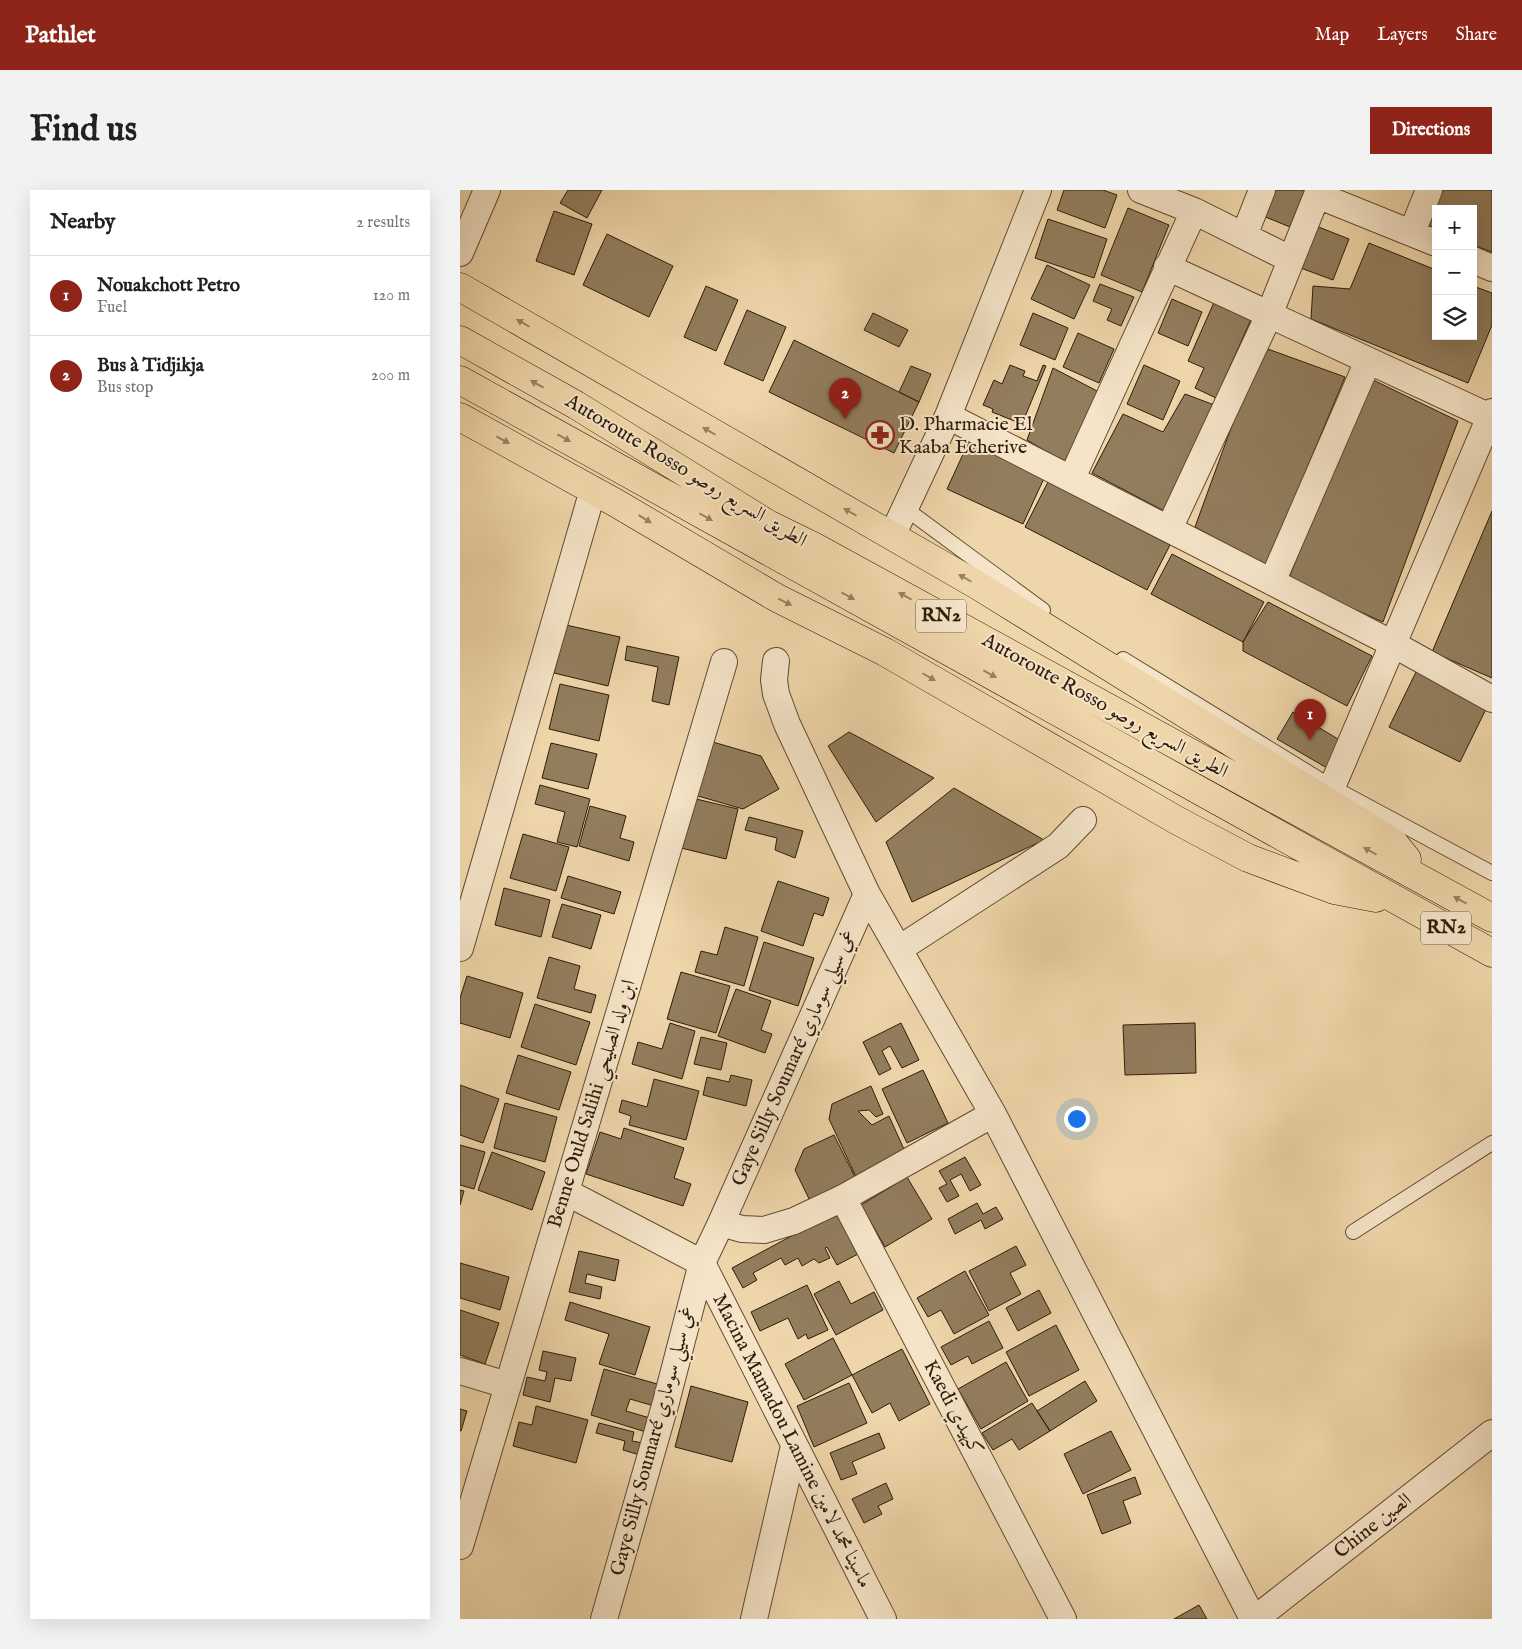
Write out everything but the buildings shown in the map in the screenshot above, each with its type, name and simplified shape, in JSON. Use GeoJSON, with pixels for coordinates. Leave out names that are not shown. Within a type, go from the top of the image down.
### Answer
{"type":"FeatureCollection","features":[{"type":"Feature","properties":{"kind":"highway"},"geometry":{"type":"LineString","coordinates":[[460,287],[977,585],[1394,843],[1428,883]]}},
{"type":"Feature","properties":{"kind":"highway","name":"Autoroute Rosso الطريق السريع روصو"},"geometry":{"type":"LineString","coordinates":[[460,340],[576,405],[768,524],[822,551],[1492,918]]}},
{"type":"Feature","properties":{"kind":"highway","name":"Autoroute Rosso الطريق السريع روصو"},"geometry":{"type":"LineString","coordinates":[[460,380],[1492,953]]}},
{"type":"Feature","properties":{"kind":"highway"},"geometry":{"type":"LineString","coordinates":[[460,417],[593,490],[777,598],[885,652],[1152,806],[1248,858],[1334,890],[1399,902]]}},
{"type":"Feature","properties":{"kind":"street"},"geometry":{"type":"LineString","coordinates":[[460,253],[487,190]]}},
{"type":"Feature","properties":{"kind":"street"},"geometry":{"type":"LineString","coordinates":[[892,536],[906,510],[948,416],[1038,190]]}},
{"type":"Feature","properties":{"kind":"street"},"geometry":{"type":"LineString","coordinates":[[1141,190],[1194,211],[1290,259]]}},
{"type":"Feature","properties":{"kind":"street"},"geometry":{"type":"LineString","coordinates":[[1244,236],[1262,190]]}},
{"type":"Feature","properties":{"kind":"street"},"geometry":{"type":"LineString","coordinates":[[1412,232],[1429,190]]}},
{"type":"Feature","properties":{"kind":"street"},"geometry":{"type":"LineString","coordinates":[[1169,529],[1269,315],[1318,192],[1432,241]]}},
{"type":"Feature","properties":{"kind":"street"},"geometry":{"type":"LineString","coordinates":[[1072,478],[1194,211]]}},
{"type":"Feature","properties":{"kind":"street"},"geometry":{"type":"LineString","coordinates":[[1477,262],[1492,268]]}},
{"type":"Feature","properties":{"kind":"street"},"geometry":{"type":"LineString","coordinates":[[1167,267],[1368,361],[1491,415],[1332,787]]}},
{"type":"Feature","properties":{"kind":"street"},"geometry":{"type":"LineString","coordinates":[[1272,582],[1368,361]]}},
{"type":"Feature","properties":{"kind":"street"},"geometry":{"type":"LineString","coordinates":[[948,416],[1394,644],[1492,699]]}},
{"type":"Feature","properties":{"kind":"street"},"geometry":{"type":"LineString","coordinates":[[460,948],[593,490]]}},
{"type":"Feature","properties":{"kind":"street"},"geometry":{"type":"LineString","coordinates":[[776,661],[774,680],[776,694],[787,724],[866,894],[993,1114],[1254,1619]]}},
{"type":"Feature","properties":{"kind":"street","name":"Benne Ould Salihi ابن ولد الصليحي"},"geometry":{"type":"LineString","coordinates":[[460,1546],[724,662]]}},
{"type":"Feature","properties":{"kind":"street"},"geometry":{"type":"LineString","coordinates":[[898,949],[1058,846],[1083,820]]}},
{"type":"Feature","properties":{"kind":"street","name":"Gaye Silly Soumaré غي سيلي سوماري"},"geometry":{"type":"LineString","coordinates":[[604,1619],[666,1402],[702,1262],[866,894]]}},
{"type":"Feature","properties":{"kind":"street"},"geometry":{"type":"LineString","coordinates":[[721,1223],[742,1229],[764,1230],[794,1221],[843,1198],[993,1114]]}},
{"type":"Feature","properties":{"kind":"street"},"geometry":{"type":"LineString","coordinates":[[566,1192],[702,1262]]}},
{"type":"Feature","properties":{"kind":"street","name":"Kaedi كيهيدي"},"geometry":{"type":"LineString","coordinates":[[843,1198],[1063,1619]]}},
{"type":"Feature","properties":{"kind":"street","name":"Macina Mamadou Lamine ماسينا محمد لامين"},"geometry":{"type":"LineString","coordinates":[[702,1262],[883,1619]]}},
{"type":"Feature","properties":{"kind":"street"},"geometry":{"type":"LineString","coordinates":[[460,1371],[507,1385]]}},
{"type":"Feature","properties":{"kind":"street","name":"Chine الصين"},"geometry":{"type":"LineString","coordinates":[[1254,1619],[1492,1433]]}},
{"type":"Feature","properties":{"kind":"street"},"geometry":{"type":"LineString","coordinates":[[754,1619],[794,1446]]}},
{"type":"Feature","properties":{"kind":"lane"},"geometry":{"type":"LineString","coordinates":[[906,510],[1032,604],[1332,787],[1492,873]]}},
{"type":"Feature","properties":{"kind":"lane"},"geometry":{"type":"LineString","coordinates":[[1353,1232],[1492,1143]]}},
{"type":"Feature","properties":{"kind":"place","name":"Bus à Tidjikja"},"geometry":{"type":"Point","coordinates":[845,419]}},
{"type":"Feature","properties":{"kind":"place","name":"D. Pharmacie El Kaaba Echerive"},"geometry":{"type":"Point","coordinates":[880,435]}},
{"type":"Feature","properties":{"kind":"place","name":"Nouakchott Petro"},"geometry":{"type":"Point","coordinates":[1310,740]}}]}
